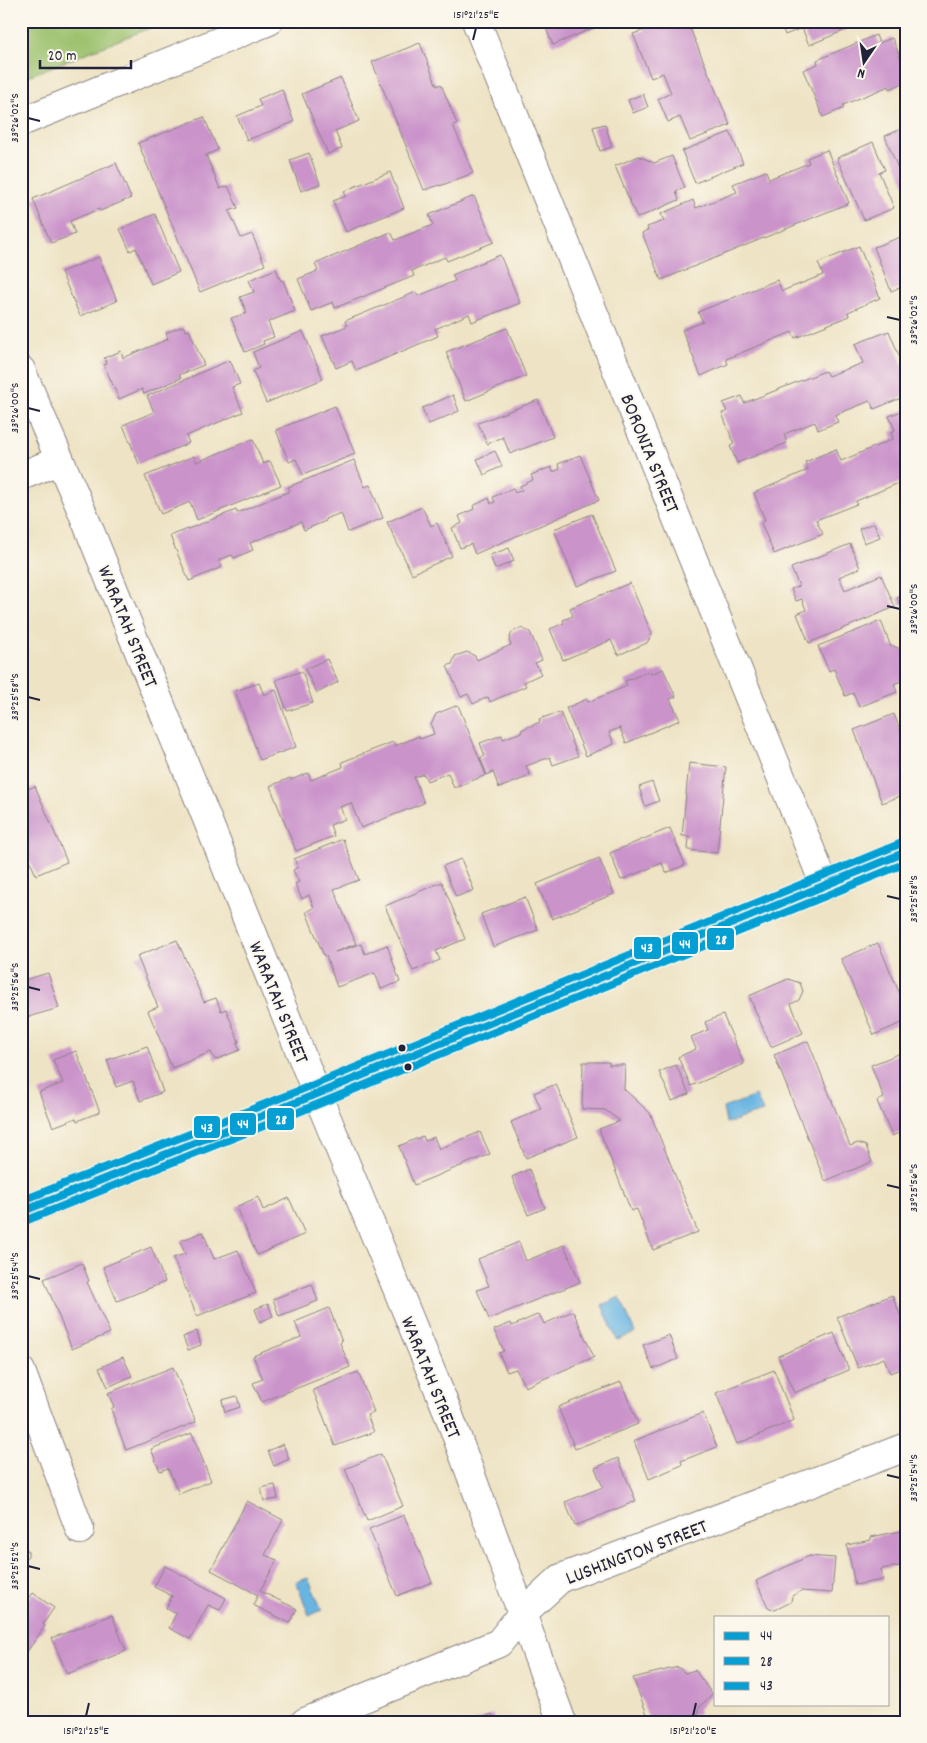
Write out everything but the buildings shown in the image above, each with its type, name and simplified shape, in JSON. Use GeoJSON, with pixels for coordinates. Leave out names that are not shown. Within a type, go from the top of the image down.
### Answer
{"type":"FeatureCollection","features":[{"type":"Feature","properties":{"kind":"street"},"geometry":{"type":"LineString","coordinates":[[21,122],[269,21]]}},
{"type":"Feature","properties":{"kind":"street","name":"BORONIA STREET"},"geometry":{"type":"LineString","coordinates":[[476,21],[825,886]]}},
{"type":"Feature","properties":{"kind":"street","name":"WARATAH STREET"},"geometry":{"type":"LineString","coordinates":[[21,370],[198,795],[317,1094],[447,1410],[562,1722]]}},
{"type":"Feature","properties":{"kind":"street"},"geometry":{"type":"LineString","coordinates":[[21,476],[60,460]]}},
{"type":"Feature","properties":{"kind":"street"},"geometry":{"type":"LineString","coordinates":[[21,1212],[317,1094],[906,852]]}},
{"type":"Feature","properties":{"kind":"street"},"geometry":{"type":"LineString","coordinates":[[21,1371],[80,1530]]}},
{"type":"Feature","properties":{"kind":"street","name":"LUSHINGTON STREET"},"geometry":{"type":"LineString","coordinates":[[305,1722],[499,1643],[521,1615],[561,1578],[906,1447]]}},
{"type":"Feature","properties":{"kind":"green space"},"geometry":{"type":"Polygon","coordinates":[[[21,21],[167,21],[21,79],[21,21]]]}},
{"type":"Feature","properties":{"kind":"water"},"geometry":{"type":"Polygon","coordinates":[[[756,1096],[763,1112],[738,1119],[738,1121],[726,1123],[723,1108],[756,1096]]]}},
{"type":"Feature","properties":{"kind":"water"},"geometry":{"type":"Polygon","coordinates":[[[620,1297],[635,1333],[617,1340],[602,1305],[620,1297]]]}},
{"type":"Feature","properties":{"kind":"water"},"geometry":{"type":"Polygon","coordinates":[[[308,1578],[322,1610],[309,1615],[296,1582],[308,1578]]]}},
{"type":"Feature","properties":{"kind":"transit line","name":"43"},"geometry":{"type":"LineString","coordinates":[[21,1201],[313,1085],[902,843]]}},
{"type":"Feature","properties":{"kind":"transit line","name":"44"},"geometry":{"type":"LineString","coordinates":[[21,1212],[317,1094],[906,852]]}},
{"type":"Feature","properties":{"kind":"transit line","name":"28"},"geometry":{"type":"LineString","coordinates":[[25,1221],[321,1103],[906,863]]}}]}
